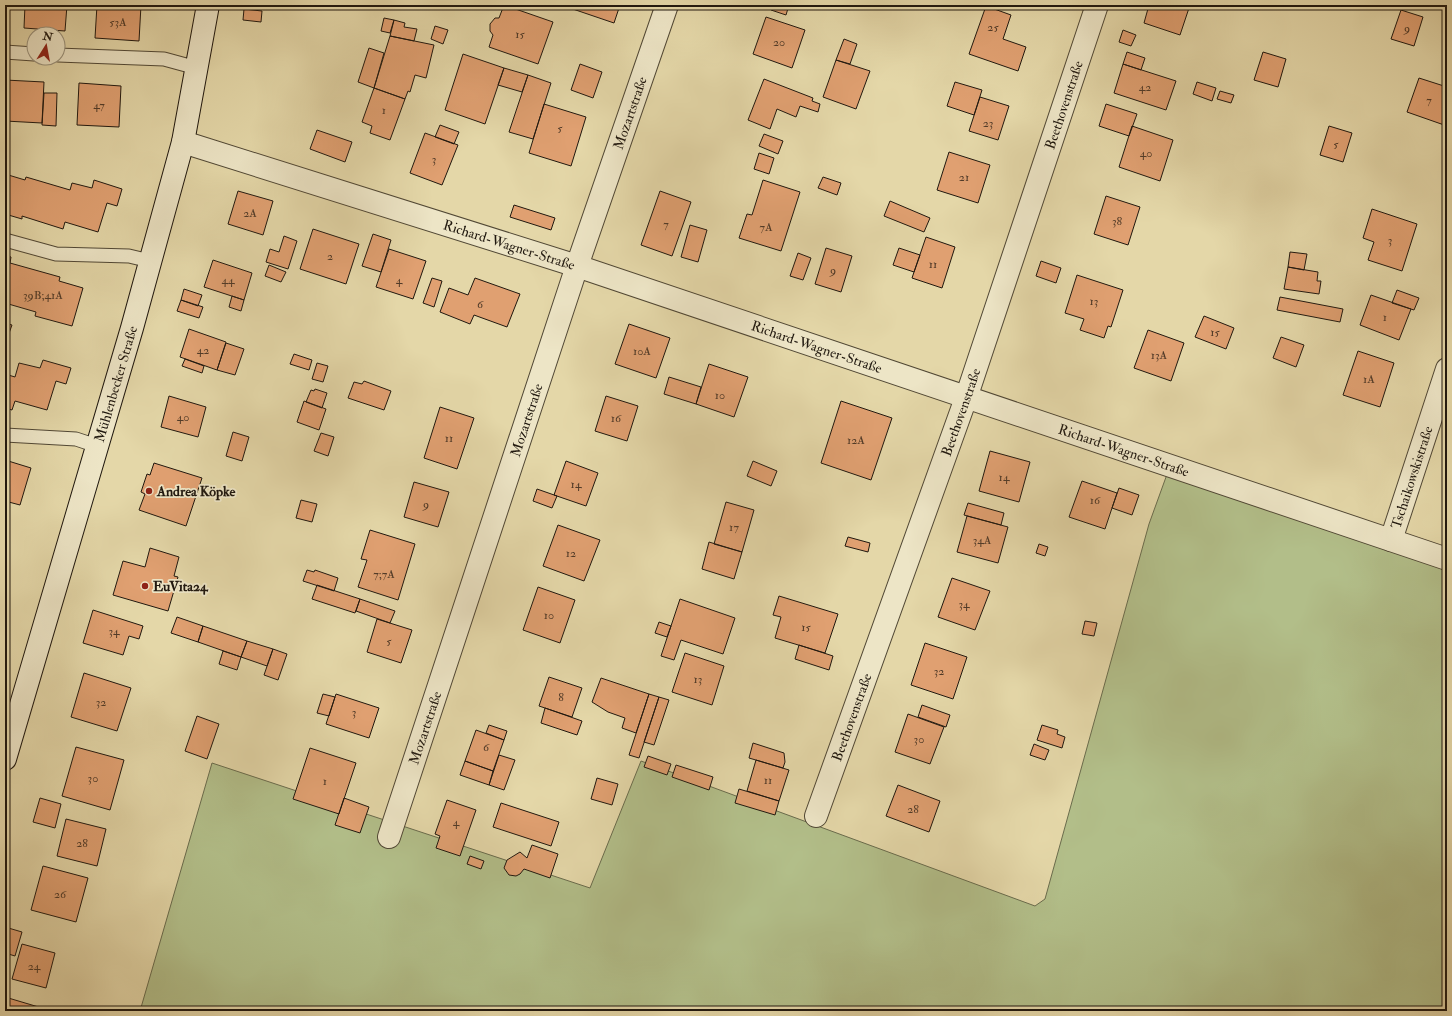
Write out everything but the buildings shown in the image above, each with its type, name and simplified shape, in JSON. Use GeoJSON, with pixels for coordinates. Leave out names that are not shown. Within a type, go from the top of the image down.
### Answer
{"type":"FeatureCollection","features":[{"type":"Feature","properties":{"kind":"street","name":"Mühlenbecker Straße"},"geometry":{"type":"LineString","coordinates":[[5,759],[98,446],[183,142],[208,5]]}},
{"type":"Feature","properties":{"kind":"street","name":"Mozartstraße"},"geometry":{"type":"LineString","coordinates":[[389,837],[577,266],[668,5]]}},
{"type":"Feature","properties":{"kind":"street","name":"Beethovenstraße"},"geometry":{"type":"LineString","coordinates":[[816,816],[966,398],[1097,5]]}},
{"type":"Feature","properties":{"kind":"street","name":"Richard-Wagner-Straße"},"geometry":{"type":"LineString","coordinates":[[183,142],[577,266],[1447,559]]}},
{"type":"Feature","properties":{"kind":"street","name":"Tschaikowskistraße"},"geometry":{"type":"LineString","coordinates":[[1391,540],[1447,369]]}},
{"type":"Feature","properties":{"kind":"lane"},"geometry":{"type":"LineString","coordinates":[[5,52],[26,53]]}},
{"type":"Feature","properties":{"kind":"lane"},"geometry":{"type":"LineString","coordinates":[[66,55],[164,59],[197,68]]}},
{"type":"Feature","properties":{"kind":"lane"},"geometry":{"type":"LineString","coordinates":[[5,240],[56,254],[129,256],[150,261]]}},
{"type":"Feature","properties":{"kind":"lane"},"geometry":{"type":"LineString","coordinates":[[5,435],[76,439],[98,446]]}},
{"type":"Feature","properties":{"kind":"green space"},"geometry":{"type":"Polygon","coordinates":[[[1170,466],[1447,559],[1447,1011],[140,1011],[212,763],[590,888],[641,761],[1035,906],[1045,899],[1149,524],[1170,466]]]}},
{"type":"Feature","properties":{"kind":"place","name":"Andrea Köpke"},"geometry":{"type":"Point","coordinates":[149,491]}},
{"type":"Feature","properties":{"kind":"place","name":"EuVita24"},"geometry":{"type":"Point","coordinates":[145,586]}}]}
